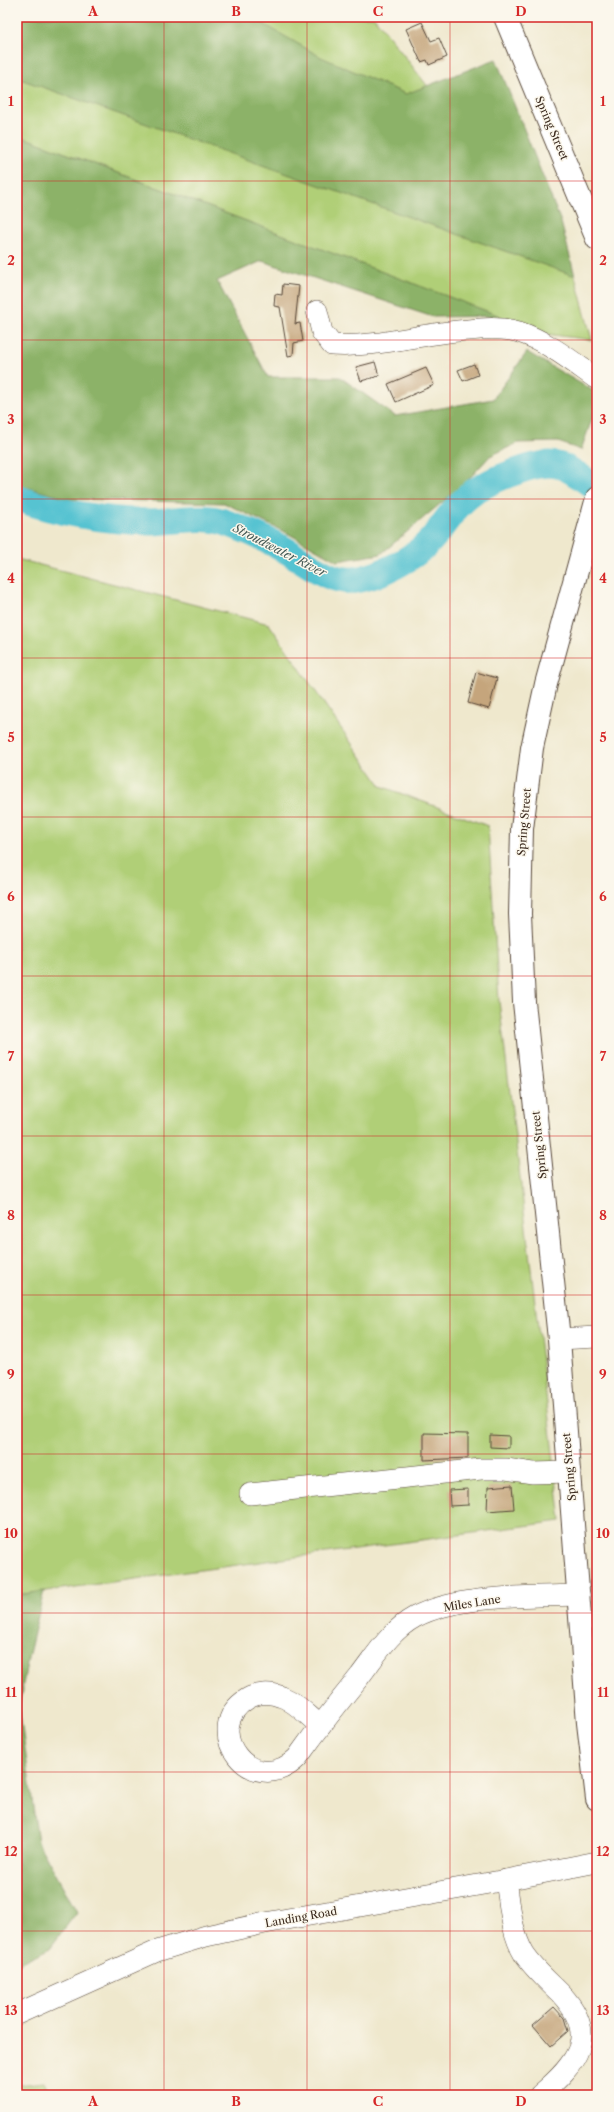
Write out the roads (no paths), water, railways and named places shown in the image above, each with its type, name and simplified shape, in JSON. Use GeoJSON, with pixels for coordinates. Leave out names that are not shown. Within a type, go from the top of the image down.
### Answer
{"type":"FeatureCollection","features":[{"type":"Feature","properties":{"kind":"main road","name":"Spring Street"},"geometry":{"type":"LineString","coordinates":[[505,17],[596,235]]}},
{"type":"Feature","properties":{"kind":"main road","name":"Spring Street"},"geometry":{"type":"LineString","coordinates":[[596,502],[546,684],[532,748],[522,829],[520,914],[524,1002],[559,1339],[590,1746],[597,1799]]}},
{"type":"Feature","properties":{"kind":"street"},"geometry":{"type":"LineString","coordinates":[[317,311],[322,332],[332,345],[371,344],[446,331],[502,329],[519,332],[541,342],[571,360],[597,379]]}},
{"type":"Feature","properties":{"kind":"street"},"geometry":{"type":"LineString","coordinates":[[559,1339],[597,1337]]}},
{"type":"Feature","properties":{"kind":"street"},"geometry":{"type":"LineString","coordinates":[[250,1494],[481,1469],[506,1469],[533,1473],[570,1472]]}},
{"type":"Feature","properties":{"kind":"street","name":"Miles Lane"},"geometry":{"type":"LineString","coordinates":[[321,1726],[392,1635],[414,1618],[439,1608],[456,1604],[508,1598],[579,1595]]}},
{"type":"Feature","properties":{"kind":"street","name":"Landing Road"},"geometry":{"type":"LineString","coordinates":[[17,2014],[158,1951],[206,1936],[265,1923],[506,1880],[597,1862]]}},
{"type":"Feature","properties":{"kind":"street"},"geometry":{"type":"LineString","coordinates":[[506,1880],[517,1939],[537,1971],[569,2004],[577,2015],[582,2029],[581,2043],[578,2052],[559,2086],[540,2095]]}},
{"type":"Feature","properties":{"kind":"waterway","name":"Stroudwater River"},"geometry":{"type":"LineString","coordinates":[[17,498],[65,512],[117,520],[159,522],[197,518],[224,522],[286,550],[323,573],[338,579],[355,580],[386,571],[415,554],[431,540],[462,502],[476,490],[509,474],[540,465],[557,465],[570,470],[597,488]]}}]}
